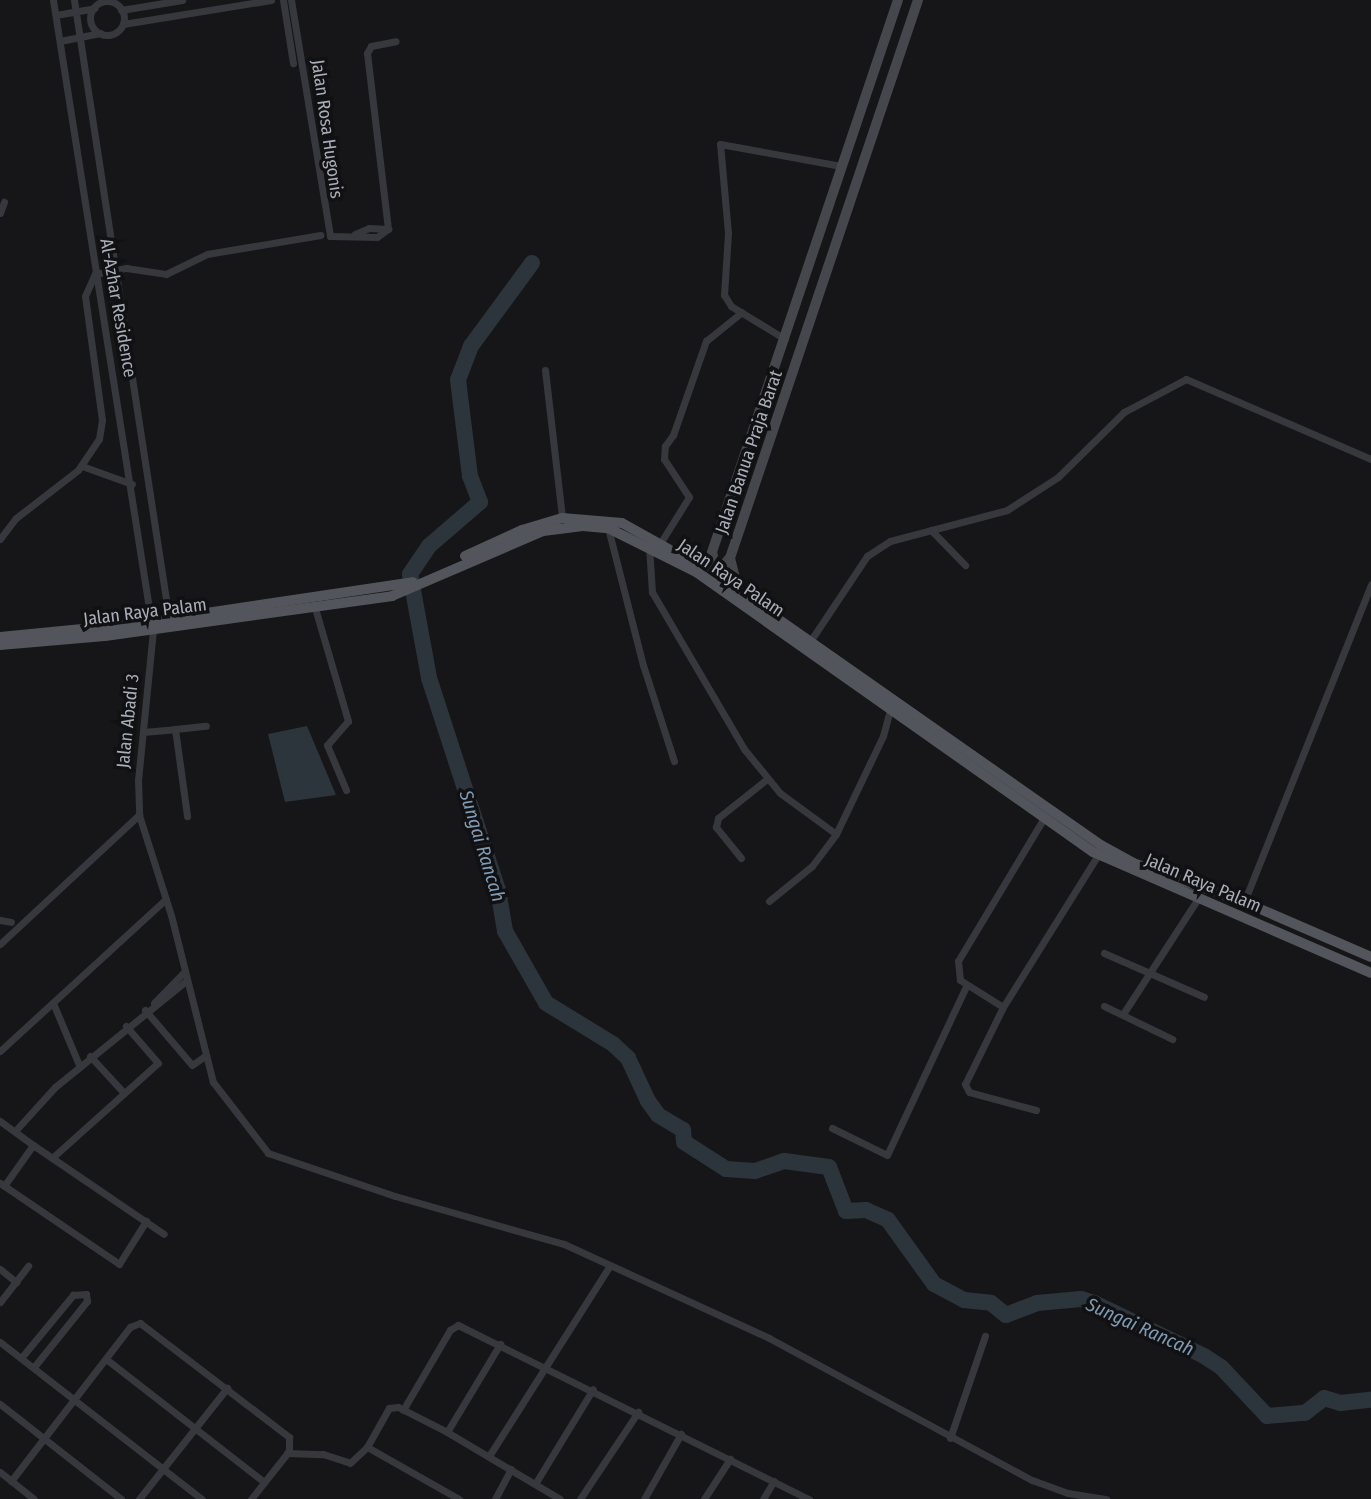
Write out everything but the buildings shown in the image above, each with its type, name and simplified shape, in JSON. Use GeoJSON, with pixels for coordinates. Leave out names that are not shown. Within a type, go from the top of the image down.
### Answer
{"type":"FeatureCollection","features":[{"type":"Feature","properties":{"kind":"main road","name":"Jalan Raya Palam"},"geometry":{"type":"LineString","coordinates":[[425,580],[522,530],[562,518],[611,520],[661,542],[726,593],[890,710],[1133,863],[1244,902],[1371,957]]}},
{"type":"Feature","properties":{"kind":"main road","name":"Jalan Raya Palam"},"geometry":{"type":"LineString","coordinates":[[0,637],[152,625],[169,619],[316,608],[411,586],[543,531],[583,526],[608,528],[715,575],[739,591],[1001,781],[1044,818],[1098,855],[1371,973]]}},
{"type":"Feature","properties":{"kind":"main road","name":"Jalan Raya Palam"},"geometry":{"type":"LineString","coordinates":[[0,645],[236,614],[411,586]]}},
{"type":"Feature","properties":{"kind":"street","name":"Al-Azhar Residence"},"geometry":{"type":"LineString","coordinates":[[53,0],[95,273],[132,484],[152,625]]}},
{"type":"Feature","properties":{"kind":"street","name":"Al-Azhar Residence"},"geometry":{"type":"LineString","coordinates":[[74,0],[169,619]]}},
{"type":"Feature","properties":{"kind":"street"},"geometry":{"type":"LineString","coordinates":[[121,10],[182,0]]}},
{"type":"Feature","properties":{"kind":"street"},"geometry":{"type":"LineString","coordinates":[[122,24],[271,0]]}},
{"type":"Feature","properties":{"kind":"street","name":"Jalan Rosa Hugonis"},"geometry":{"type":"LineString","coordinates":[[283,0],[293,63]]}},
{"type":"Feature","properties":{"kind":"street","name":"Jalan Rosa Hugonis"},"geometry":{"type":"LineString","coordinates":[[291,0],[326,231],[330,236],[355,234],[377,237],[388,229],[367,53],[371,46],[396,41]]}},
{"type":"Feature","properties":{"kind":"street","name":"Jalan Banua Praja Barat"},"geometry":{"type":"LineString","coordinates":[[715,575],[712,552],[898,0]]}},
{"type":"Feature","properties":{"kind":"street","name":"Jalan Banua Praja Barat"},"geometry":{"type":"LineString","coordinates":[[715,575],[730,558],[918,0]]}},
{"type":"Feature","properties":{"kind":"street"},"geometry":{"type":"LineString","coordinates":[[56,15],[94,8],[111,1],[121,10],[122,24],[115,33],[100,33],[60,41]]}},
{"type":"Feature","properties":{"kind":"street"},"geometry":{"type":"LineString","coordinates":[[148,5],[150,20]]}},
{"type":"Feature","properties":{"kind":"street"},"geometry":{"type":"LineString","coordinates":[[94,8],[91,22],[100,33]]}},
{"type":"Feature","properties":{"kind":"street"},"geometry":{"type":"LineString","coordinates":[[785,338],[742,312],[724,295],[729,233],[720,144],[841,166]]}},
{"type":"Feature","properties":{"kind":"street"},"geometry":{"type":"LineString","coordinates":[[0,213],[5,202]]}},
{"type":"Feature","properties":{"kind":"street"},"geometry":{"type":"LineString","coordinates":[[0,539],[16,519],[82,466],[102,429],[86,305],[87,288],[95,273],[114,268],[166,274],[207,254],[320,235]]}},
{"type":"Feature","properties":{"kind":"street"},"geometry":{"type":"LineString","coordinates":[[93,256],[111,253]]}},
{"type":"Feature","properties":{"kind":"street"},"geometry":{"type":"LineString","coordinates":[[661,542],[689,497],[663,453],[673,435],[706,341],[742,312]]}},
{"type":"Feature","properties":{"kind":"street"},"geometry":{"type":"LineString","coordinates":[[545,370],[562,518]]}},
{"type":"Feature","properties":{"kind":"street"},"geometry":{"type":"LineString","coordinates":[[809,643],[867,556],[890,541],[1007,510],[1058,477],[1124,412],[1186,379],[1371,458]]}},
{"type":"Feature","properties":{"kind":"street"},"geometry":{"type":"LineString","coordinates":[[82,466],[132,484]]}},
{"type":"Feature","properties":{"kind":"street"},"geometry":{"type":"LineString","coordinates":[[608,528],[643,665],[674,761]]}},
{"type":"Feature","properties":{"kind":"street"},"geometry":{"type":"LineString","coordinates":[[931,530],[965,565]]}},
{"type":"Feature","properties":{"kind":"street"},"geometry":{"type":"LineString","coordinates":[[650,545],[648,578],[662,614],[767,779],[797,810],[836,834]]}},
{"type":"Feature","properties":{"kind":"street"},"geometry":{"type":"LineString","coordinates":[[694,567],[705,561],[712,552]]}},
{"type":"Feature","properties":{"kind":"street"},"geometry":{"type":"LineString","coordinates":[[730,558],[731,575],[739,591]]}},
{"type":"Feature","properties":{"kind":"street"},"geometry":{"type":"LineString","coordinates":[[715,575],[726,593]]}},
{"type":"Feature","properties":{"kind":"street"},"geometry":{"type":"LineString","coordinates":[[1244,902],[1371,584]]}},
{"type":"Feature","properties":{"kind":"street"},"geometry":{"type":"LineString","coordinates":[[316,608],[348,721],[327,745],[346,789]]}},
{"type":"Feature","properties":{"kind":"street","name":"Jalan Abadi 3"},"geometry":{"type":"LineString","coordinates":[[139,815],[152,625]]}},
{"type":"Feature","properties":{"kind":"street"},"geometry":{"type":"LineString","coordinates":[[769,901],[812,866],[836,834],[883,736],[890,710]]}},
{"type":"Feature","properties":{"kind":"street"},"geometry":{"type":"LineString","coordinates":[[143,732],[206,726]]}},
{"type":"Feature","properties":{"kind":"street"},"geometry":{"type":"LineString","coordinates":[[175,729],[187,816]]}},
{"type":"Feature","properties":{"kind":"street"},"geometry":{"type":"LineString","coordinates":[[741,858],[716,827],[718,818],[767,779]]}},
{"type":"Feature","properties":{"kind":"street"},"geometry":{"type":"LineString","coordinates":[[0,944],[139,815],[166,899],[213,1082],[268,1153],[395,1196],[564,1244],[769,1338],[950,1438],[1042,1484],[1102,1499]]}},
{"type":"Feature","properties":{"kind":"street"},"geometry":{"type":"LineString","coordinates":[[1003,1007],[966,986],[957,971],[961,953],[1044,818]]}},
{"type":"Feature","properties":{"kind":"street"},"geometry":{"type":"LineString","coordinates":[[1036,1110],[966,1088],[1003,1007],[1098,855]]}},
{"type":"Feature","properties":{"kind":"street"},"geometry":{"type":"LineString","coordinates":[[0,1051],[166,899]]}},
{"type":"Feature","properties":{"kind":"street"},"geometry":{"type":"LineString","coordinates":[[1123,1014],[1197,900]]}},
{"type":"Feature","properties":{"kind":"street"},"geometry":{"type":"LineString","coordinates":[[0,920],[11,922]]}},
{"type":"Feature","properties":{"kind":"street"},"geometry":{"type":"LineString","coordinates":[[1104,953],[1204,997]]}},
{"type":"Feature","properties":{"kind":"street"},"geometry":{"type":"LineString","coordinates":[[154,1003],[184,972]]}},
{"type":"Feature","properties":{"kind":"street"},"geometry":{"type":"LineString","coordinates":[[15,1131],[79,1065],[145,1010],[186,981]]}},
{"type":"Feature","properties":{"kind":"street"},"geometry":{"type":"LineString","coordinates":[[832,1128],[881,1155],[888,1153],[966,986]]}},
{"type":"Feature","properties":{"kind":"street"},"geometry":{"type":"LineString","coordinates":[[53,1003],[79,1065]]}},
{"type":"Feature","properties":{"kind":"street"},"geometry":{"type":"LineString","coordinates":[[1104,1006],[1172,1040]]}},
{"type":"Feature","properties":{"kind":"street"},"geometry":{"type":"LineString","coordinates":[[145,1010],[192,1065],[205,1056]]}},
{"type":"Feature","properties":{"kind":"street"},"geometry":{"type":"LineString","coordinates":[[52,1158],[158,1063],[126,1026]]}},
{"type":"Feature","properties":{"kind":"street"},"geometry":{"type":"LineString","coordinates":[[90,1056],[124,1093]]}},
{"type":"Feature","properties":{"kind":"street"},"geometry":{"type":"LineString","coordinates":[[0,1121],[164,1234]]}},
{"type":"Feature","properties":{"kind":"street"},"geometry":{"type":"LineString","coordinates":[[33,1145],[2,1184],[119,1264],[146,1221]]}},
{"type":"Feature","properties":{"kind":"street"},"geometry":{"type":"LineString","coordinates":[[489,1456],[610,1265]]}},
{"type":"Feature","properties":{"kind":"street"},"geometry":{"type":"LineString","coordinates":[[0,1302],[28,1266]]}},
{"type":"Feature","properties":{"kind":"street"},"geometry":{"type":"LineString","coordinates":[[0,1269],[16,1282]]}},
{"type":"Feature","properties":{"kind":"street"},"geometry":{"type":"LineString","coordinates":[[22,1358],[78,1291],[86,1294],[87,1301],[34,1367]]}},
{"type":"Feature","properties":{"kind":"street"},"geometry":{"type":"LineString","coordinates":[[61,1309],[73,1318]]}},
{"type":"Feature","properties":{"kind":"street"},"geometry":{"type":"LineString","coordinates":[[12,1481],[130,1327],[140,1323],[289,1437],[287,1453],[251,1499]]}},
{"type":"Feature","properties":{"kind":"street"},"geometry":{"type":"LineString","coordinates":[[403,1410],[454,1326],[546,1365],[809,1499]]}},
{"type":"Feature","properties":{"kind":"street"},"geometry":{"type":"LineString","coordinates":[[950,1438],[985,1336]]}},
{"type":"Feature","properties":{"kind":"street"},"geometry":{"type":"LineString","coordinates":[[37,1338],[49,1349]]}},
{"type":"Feature","properties":{"kind":"street"},"geometry":{"type":"LineString","coordinates":[[0,1342],[202,1499]]}},
{"type":"Feature","properties":{"kind":"street"},"geometry":{"type":"LineString","coordinates":[[447,1432],[500,1344]]}},
{"type":"Feature","properties":{"kind":"street"},"geometry":{"type":"LineString","coordinates":[[106,1359],[264,1482]]}},
{"type":"Feature","properties":{"kind":"street"},"geometry":{"type":"LineString","coordinates":[[139,1499],[227,1388]]}},
{"type":"Feature","properties":{"kind":"street"},"geometry":{"type":"LineString","coordinates":[[535,1484],[593,1389]]}},
{"type":"Feature","properties":{"kind":"street"},"geometry":{"type":"LineString","coordinates":[[0,1404],[121,1499]]}},
{"type":"Feature","properties":{"kind":"street"},"geometry":{"type":"LineString","coordinates":[[287,1453],[323,1454],[350,1463],[367,1447],[389,1408],[403,1410],[447,1432],[560,1499]]}},
{"type":"Feature","properties":{"kind":"street"},"geometry":{"type":"LineString","coordinates":[[580,1499],[638,1412]]}},
{"type":"Feature","properties":{"kind":"street"},"geometry":{"type":"LineString","coordinates":[[644,1499],[681,1434]]}},
{"type":"Feature","properties":{"kind":"street"},"geometry":{"type":"LineString","coordinates":[[367,1447],[459,1499]]}},
{"type":"Feature","properties":{"kind":"street"},"geometry":{"type":"LineString","coordinates":[[704,1499],[730,1458]]}},
{"type":"Feature","properties":{"kind":"street"},"geometry":{"type":"LineString","coordinates":[[495,1499],[511,1469]]}},
{"type":"Feature","properties":{"kind":"street"},"geometry":{"type":"LineString","coordinates":[[0,1472],[34,1499]]}},
{"type":"Feature","properties":{"kind":"street"},"geometry":{"type":"LineString","coordinates":[[763,1499],[774,1481]]}},
{"type":"Feature","properties":{"kind":"shaded area"},"geometry":{"type":"Polygon","coordinates":[[[307,726],[336,795],[285,802],[268,734],[307,726]]]}},
{"type":"Feature","properties":{"kind":"waterway","name":"Sungai Rancah"},"geometry":{"type":"LineString","coordinates":[[532,263],[471,346],[458,380],[470,476],[480,502],[429,546],[410,574],[429,678],[498,890],[505,931],[546,1003],[613,1044],[628,1058],[648,1101],[658,1115],[683,1130],[684,1142],[726,1169],[755,1171],[784,1161],[829,1167],[846,1211],[866,1210],[888,1220],[934,1284],[964,1300],[991,1303],[1006,1315],[1037,1303],[1081,1299],[1094,1303],[1204,1356],[1221,1367],[1267,1416],[1305,1413],[1324,1398],[1340,1403],[1371,1400]]}}]}
